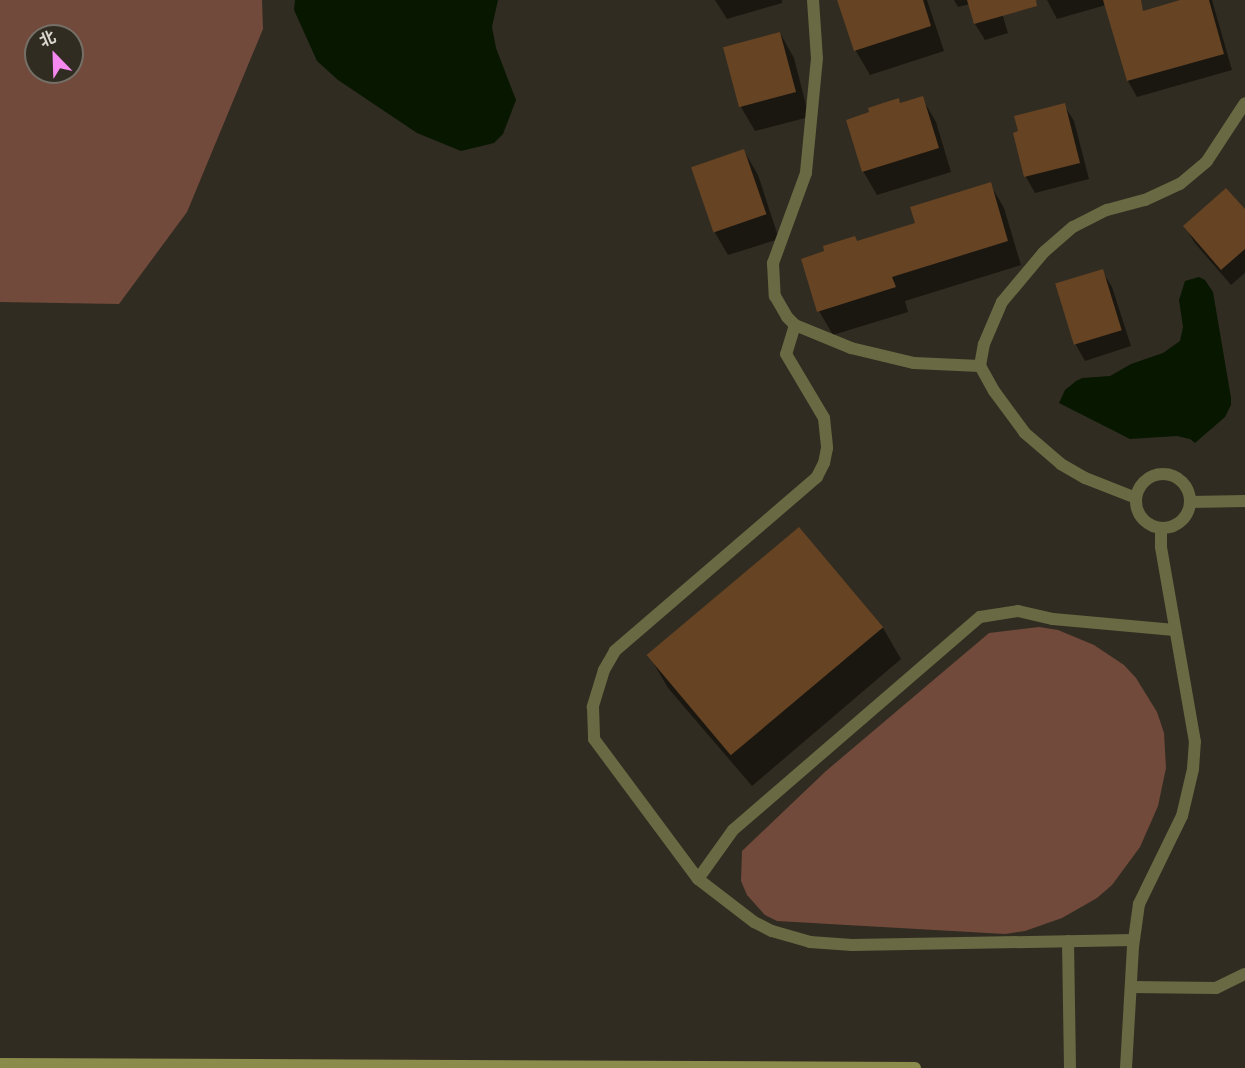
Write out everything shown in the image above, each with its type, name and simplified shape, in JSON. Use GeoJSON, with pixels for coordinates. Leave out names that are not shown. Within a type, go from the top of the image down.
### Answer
{"type":"FeatureCollection","features":[{"type":"Feature","properties":{"kind":"main road"},"geometry":{"type":"LineString","coordinates":[[0,1064],[915,1068]]}},
{"type":"Feature","properties":{"kind":"lane"},"geometry":{"type":"LineString","coordinates":[[813,0],[818,58],[806,173],[773,263],[775,296],[786,317],[795,325],[851,348],[914,363],[980,366]]}},
{"type":"Feature","properties":{"kind":"lane"},"geometry":{"type":"LineString","coordinates":[[1136,498],[1084,478],[1042,449],[1010,414],[980,366],[992,323],[1002,302],[1044,252],[1073,227],[1107,210],[1164,192],[1194,173],[1218,147],[1245,102]]}},
{"type":"Feature","properties":{"kind":"lane"},"geometry":{"type":"LineString","coordinates":[[795,325],[786,354],[818,404],[827,433],[824,463],[817,477],[615,651],[604,670],[593,707],[594,739],[698,879],[754,922],[772,931],[810,942],[852,945],[1133,940]]}},
{"type":"Feature","properties":{"kind":"lane"},"geometry":{"type":"LineString","coordinates":[[1158,475],[1168,475],[1184,484],[1190,502],[1187,512],[1180,521],[1161,528],[1142,518],[1136,498],[1139,488],[1147,479],[1158,475]]}},
{"type":"Feature","properties":{"kind":"lane"},"geometry":{"type":"LineString","coordinates":[[1190,502],[1245,501]]}},
{"type":"Feature","properties":{"kind":"lane"},"geometry":{"type":"LineString","coordinates":[[1126,1068],[1133,940],[1139,904],[1178,826],[1193,769],[1195,742],[1161,547],[1161,528]]}},
{"type":"Feature","properties":{"kind":"lane"},"geometry":{"type":"LineString","coordinates":[[698,879],[733,830],[980,616],[1017,611],[1053,619],[1175,630]]}},
{"type":"Feature","properties":{"kind":"lane"},"geometry":{"type":"LineString","coordinates":[[1068,941],[1070,1068]]}},
{"type":"Feature","properties":{"kind":"lane"},"geometry":{"type":"LineString","coordinates":[[1131,987],[1216,988],[1245,974]]}},
{"type":"Feature","properties":{"kind":"shaded area"},"geometry":{"type":"Polygon","coordinates":[[[0,0],[262,0],[263,29],[187,212],[119,304],[0,302],[0,0]]]}},
{"type":"Feature","properties":{"kind":"shaded area"},"geometry":{"type":"Polygon","coordinates":[[[295,0],[498,0],[492,27],[496,48],[516,100],[503,134],[494,143],[461,151],[417,133],[338,80],[317,61],[294,10],[295,0]]]}},
{"type":"Feature","properties":{"kind":"shaded area"},"geometry":{"type":"Polygon","coordinates":[[[1199,277],[1205,280],[1213,292],[1231,398],[1231,405],[1225,417],[1195,443],[1190,439],[1177,436],[1130,439],[1059,403],[1065,390],[1076,381],[1082,378],[1110,376],[1131,364],[1163,353],[1180,341],[1183,327],[1179,300],[1185,281],[1199,277]]]}},
{"type":"Feature","properties":{"kind":"shaded area"},"geometry":{"type":"Polygon","coordinates":[[[1039,627],[1058,630],[1094,645],[1124,665],[1136,678],[1157,712],[1164,733],[1166,768],[1158,806],[1140,847],[1112,885],[1097,898],[1062,918],[1025,931],[1005,934],[777,921],[765,915],[747,895],[741,881],[742,851],[826,771],[989,633],[1039,627]]]}},
{"type":"Feature","properties":{"kind":"building"},"geometry":{"type":"Polygon","coordinates":[[[837,0],[923,0],[931,26],[854,51],[837,0]]]}},
{"type":"Feature","properties":{"kind":"building"},"geometry":{"type":"Polygon","coordinates":[[[967,0],[1036,0],[1037,6],[974,24],[967,0]]]}},
{"type":"Feature","properties":{"kind":"building"},"geometry":{"type":"Polygon","coordinates":[[[1103,0],[1141,0],[1143,11],[1180,0],[1209,0],[1224,54],[1127,81],[1103,0]]]}},
{"type":"Feature","properties":{"kind":"building"},"geometry":{"type":"Polygon","coordinates":[[[780,32],[796,92],[739,107],[723,47],[780,32]]]}},
{"type":"Feature","properties":{"kind":"building"},"geometry":{"type":"Polygon","coordinates":[[[923,96],[939,148],[862,172],[846,120],[869,112],[868,108],[899,98],[900,103],[923,96]]]}},
{"type":"Feature","properties":{"kind":"building"},"geometry":{"type":"Polygon","coordinates":[[[1065,103],[1080,163],[1024,177],[1013,133],[1018,131],[1014,116],[1065,103]]]}},
{"type":"Feature","properties":{"kind":"building"},"geometry":{"type":"Polygon","coordinates":[[[744,149],[766,214],[714,232],[691,167],[744,149]]]}},
{"type":"Feature","properties":{"kind":"building"},"geometry":{"type":"Polygon","coordinates":[[[991,182],[1008,241],[892,277],[896,287],[817,312],[801,259],[824,251],[823,246],[855,236],[857,241],[915,223],[910,207],[991,182]]]}},
{"type":"Feature","properties":{"kind":"building"},"geometry":{"type":"Polygon","coordinates":[[[1226,188],[1245,209],[1245,249],[1221,270],[1183,226],[1226,188]]]}},
{"type":"Feature","properties":{"kind":"building"},"geometry":{"type":"Polygon","coordinates":[[[1103,269],[1122,330],[1074,345],[1055,284],[1103,269]]]}},
{"type":"Feature","properties":{"kind":"building"},"geometry":{"type":"Polygon","coordinates":[[[799,527],[883,627],[731,755],[647,655],[799,527]]]}}]}
